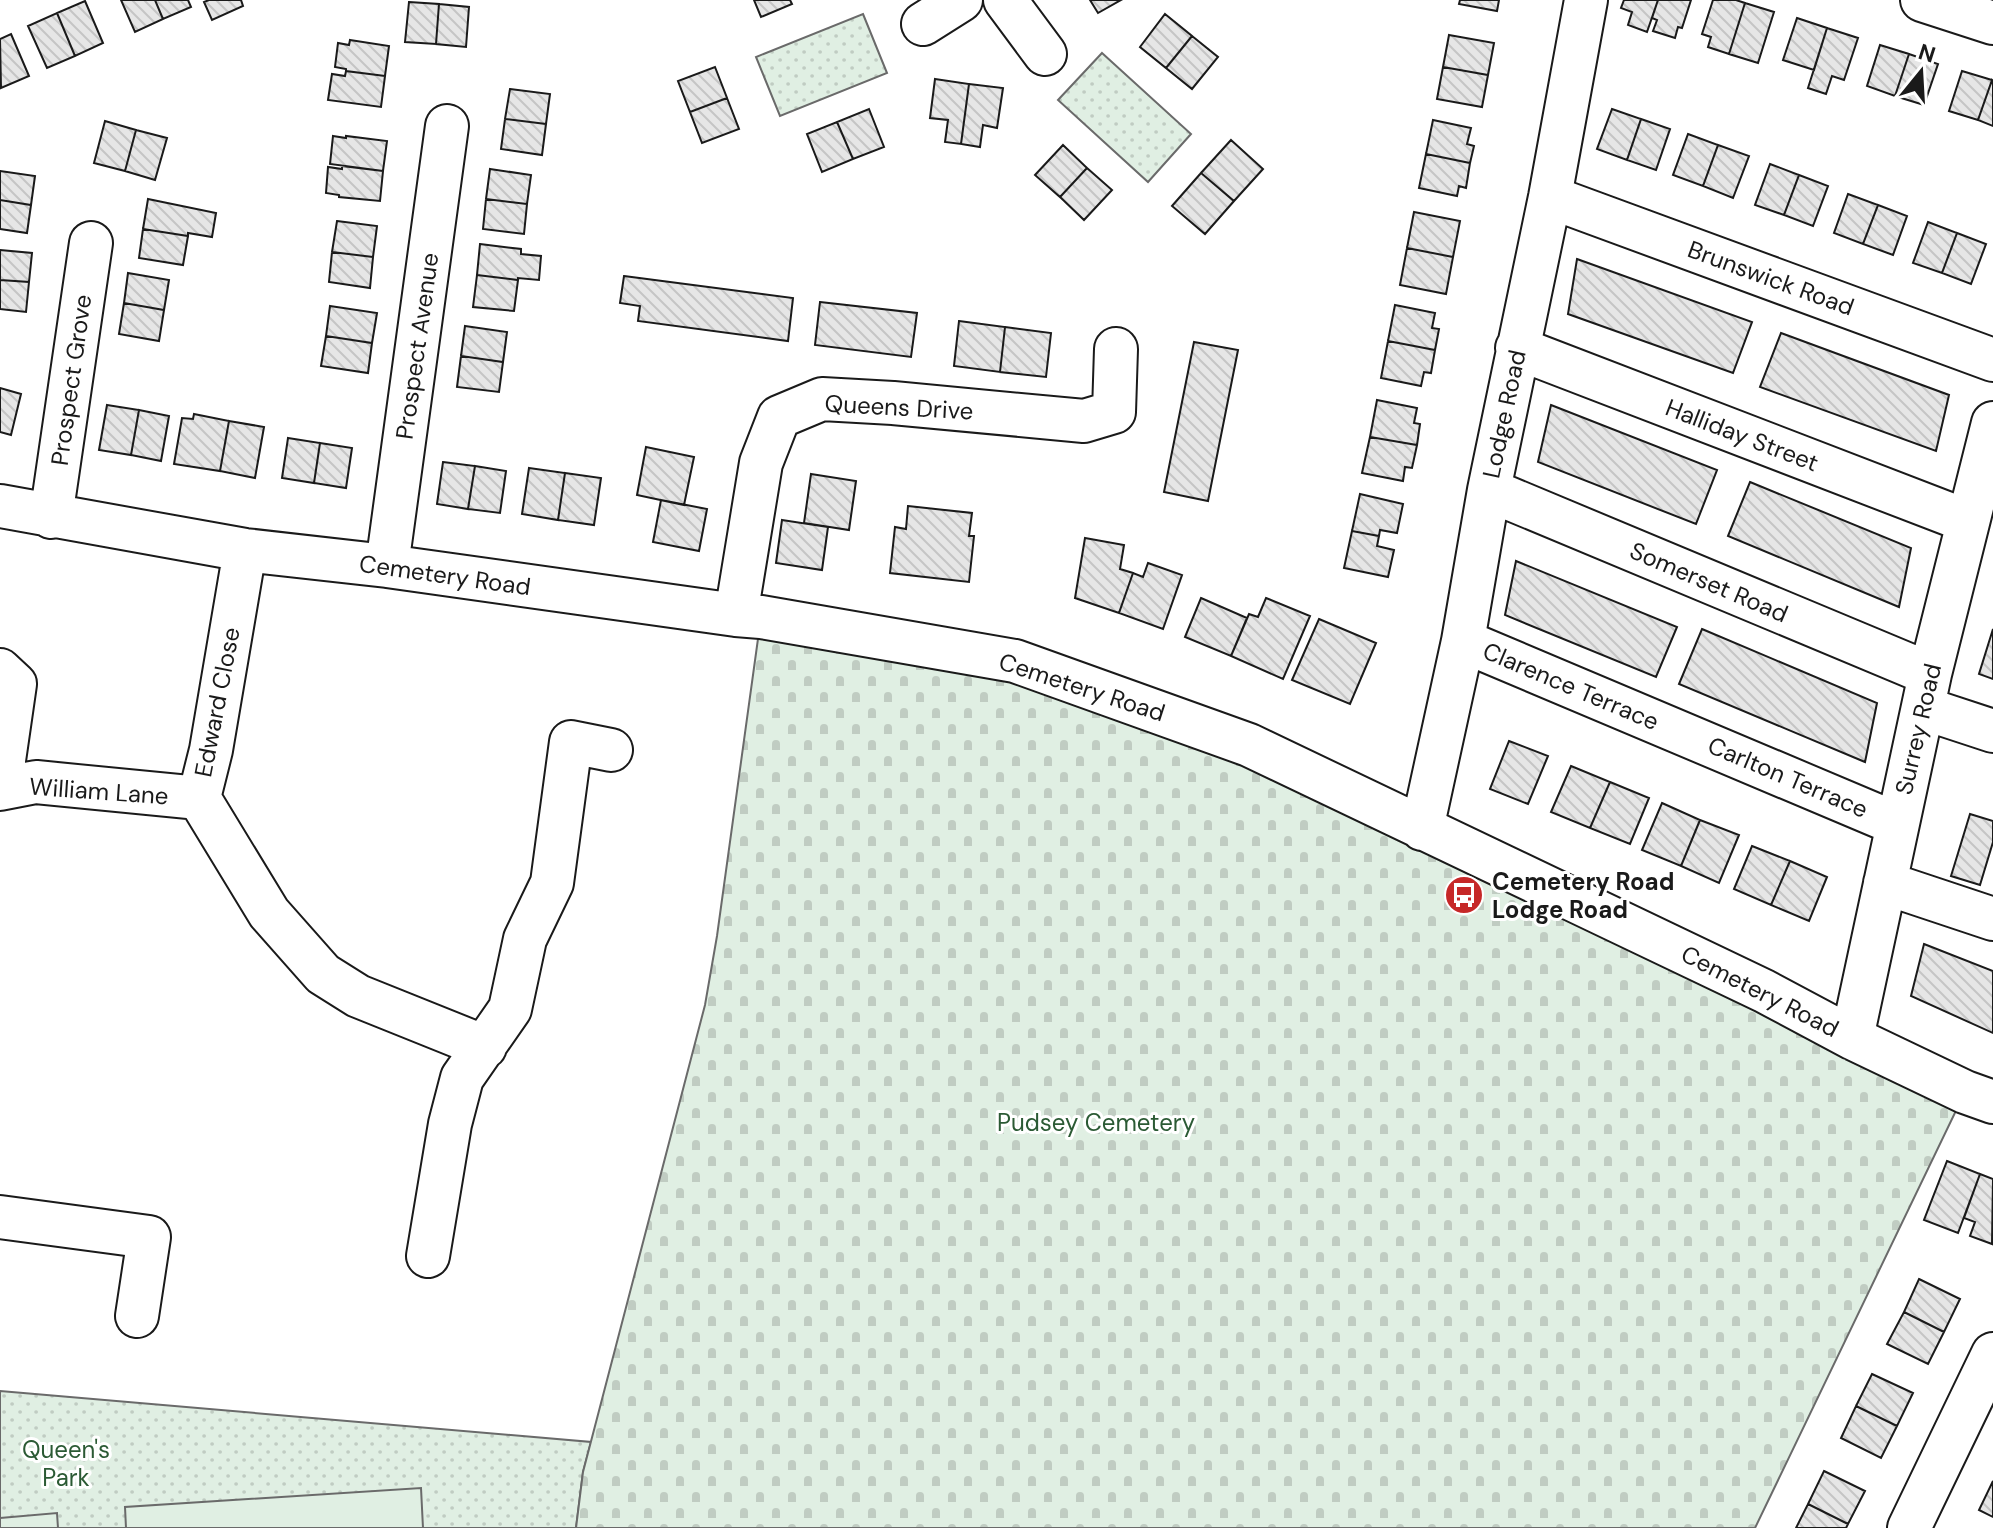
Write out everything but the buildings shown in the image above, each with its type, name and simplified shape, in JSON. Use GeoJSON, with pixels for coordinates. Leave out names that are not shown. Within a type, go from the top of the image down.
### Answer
{"type":"FeatureCollection","features":[{"type":"Feature","properties":{"kind":"street"},"geometry":{"type":"LineString","coordinates":[[923,24],[961,0]]}},
{"type":"Feature","properties":{"kind":"street"},"geometry":{"type":"LineString","coordinates":[[1005,0],[1045,54]]}},
{"type":"Feature","properties":{"kind":"street","name":"Lodge Road"},"geometry":{"type":"LineString","coordinates":[[1422,829],[1463,641],[1489,490],[1550,197],[1586,0]]}},
{"type":"Feature","properties":{"kind":"street"},"geometry":{"type":"LineString","coordinates":[[1922,0],[1993,23]]}},
{"type":"Feature","properties":{"kind":"street","name":"Prospect Avenue"},"geometry":{"type":"LineString","coordinates":[[387,566],[447,126]]}},
{"type":"Feature","properties":{"kind":"street","name":"Brunswick Road"},"geometry":{"type":"LineString","coordinates":[[1550,197],[1993,360]]}},
{"type":"Feature","properties":{"kind":"street","name":"Prospect Grove"},"geometry":{"type":"LineString","coordinates":[[51,517],[91,243]]}},
{"type":"Feature","properties":{"kind":"street","name":"Halliday Street"},"geometry":{"type":"LineString","coordinates":[[1517,348],[1974,538]]}},
{"type":"Feature","properties":{"kind":"street","name":"Queens Drive"},"geometry":{"type":"LineString","coordinates":[[736,615],[761,463],[779,417],[822,399],[1084,421],[1114,412],[1116,349]]}},
{"type":"Feature","properties":{"kind":"street","name":"Surrey Road"},"geometry":{"type":"LineString","coordinates":[[1852,1038],[1927,691],[1974,538],[1993,423]]}},
{"type":"Feature","properties":{"kind":"street","name":"Somerset Road"},"geometry":{"type":"LineString","coordinates":[[1489,490],[1927,691],[1993,731]]}},
{"type":"Feature","properties":{"kind":"street","name":"Cemetery Road"},"geometry":{"type":"LineString","coordinates":[[0,506],[245,550],[387,566],[761,617],[1015,661],[1249,745],[1764,991],[1852,1038],[1965,1092],[1993,1102]]}},
{"type":"Feature","properties":{"kind":"street","name":"Edward Close"},"geometry":{"type":"LineString","coordinates":[[245,550],[211,750],[199,798],[269,913],[323,974],[358,996],[485,1047]]}},
{"type":"Feature","properties":{"kind":"street","name":"Clarence Terrace"},"geometry":{"type":"LineString","coordinates":[[1463,641],[1680,731]]}},
{"type":"Feature","properties":{"kind":"street"},"geometry":{"type":"LineString","coordinates":[[0,670],[15,684],[0,789]]}},
{"type":"Feature","properties":{"kind":"street","name":"Carlton Terrace"},"geometry":{"type":"LineString","coordinates":[[1680,731],[1897,824]]}},
{"type":"Feature","properties":{"kind":"street"},"geometry":{"type":"LineString","coordinates":[[428,1256],[450,1124],[462,1078],[510,1009],[525,939],[552,883],[571,742],[611,750]]}},
{"type":"Feature","properties":{"kind":"street","name":"William Lane"},"geometry":{"type":"LineString","coordinates":[[0,789],[36,782],[199,798]]}},
{"type":"Feature","properties":{"kind":"street"},"geometry":{"type":"LineString","coordinates":[[1885,883],[1993,919]]}},
{"type":"Feature","properties":{"kind":"street"},"geometry":{"type":"LineString","coordinates":[[0,1217],[149,1237],[137,1316]]}},
{"type":"Feature","properties":{"kind":"street"},"geometry":{"type":"LineString","coordinates":[[1909,1528],[1993,1354]]}},
{"type":"Feature","properties":{"kind":"green space"},"geometry":{"type":"Polygon","coordinates":[[[863,14],[887,73],[780,116],[756,57],[863,14]]]}},
{"type":"Feature","properties":{"kind":"green space"},"geometry":{"type":"Polygon","coordinates":[[[1102,53],[1191,134],[1148,182],[1058,100],[1102,53]]]}},
{"type":"Feature","properties":{"kind":"green space","name":"Pudsey Cemetery"},"geometry":{"type":"Polygon","coordinates":[[[761,617],[1015,661],[1965,1092],[1755,1528],[576,1528],[583,1472],[705,1005],[761,617]]]}},
{"type":"Feature","properties":{"kind":"green space","name":"Queen's Park"},"geometry":{"type":"Polygon","coordinates":[[[0,1391],[591,1442],[583,1472],[576,1528],[0,1528],[0,1391]]]}},
{"type":"Feature","properties":{"kind":"green space"},"geometry":{"type":"Polygon","coordinates":[[[421,1488],[423,1528],[126,1528],[125,1507],[421,1488]]]}},
{"type":"Feature","properties":{"kind":"green space"},"geometry":{"type":"Polygon","coordinates":[[[57,1513],[58,1528],[0,1528],[0,1518],[57,1513]]]}},
{"type":"Feature","properties":{"kind":"place","name":"Cemetery Road Lodge Road"},"geometry":{"type":"Point","coordinates":[1464,895]}}]}
